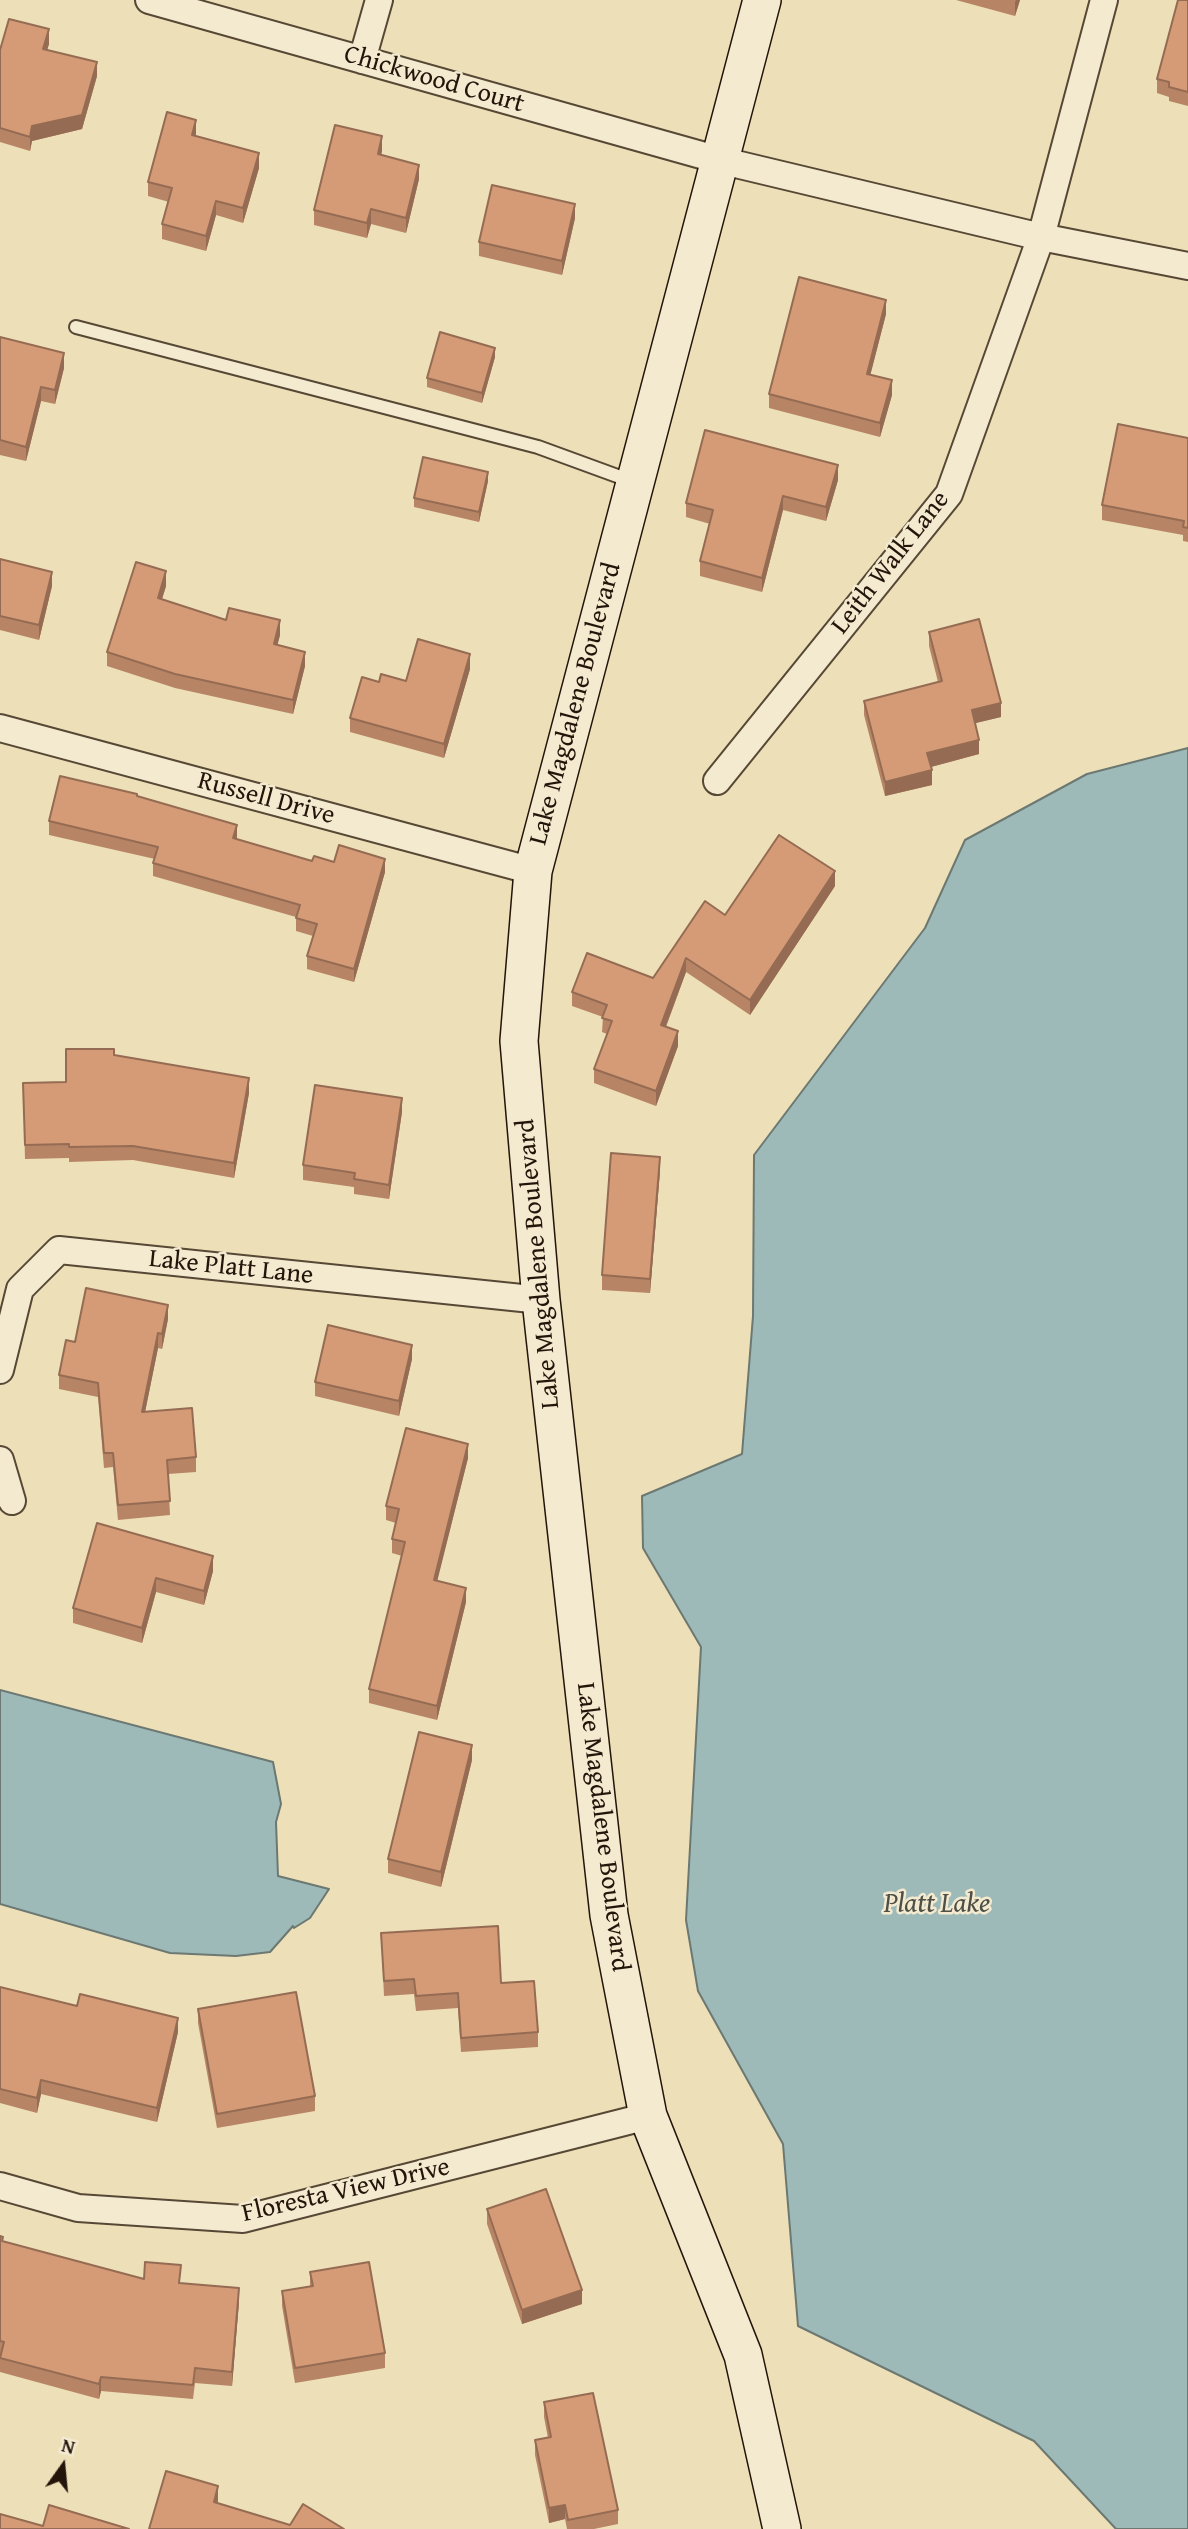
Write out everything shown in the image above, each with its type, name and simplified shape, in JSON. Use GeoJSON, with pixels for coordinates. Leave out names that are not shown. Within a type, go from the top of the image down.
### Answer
{"type":"FeatureCollection","features":[{"type":"Feature","properties":{"kind":"street","name":"Chickwood Court"},"geometry":{"type":"LineString","coordinates":[[149,0],[719,160]]}},
{"type":"Feature","properties":{"kind":"street"},"geometry":{"type":"LineString","coordinates":[[362,60],[379,0]]}},
{"type":"Feature","properties":{"kind":"street","name":"Lake Magdalene Boulevard"},"geometry":{"type":"LineString","coordinates":[[762,0],[533,871],[519,1041],[541,1300],[609,1915],[648,2116],[743,2355],[782,2529]]}},
{"type":"Feature","properties":{"kind":"street","name":"Leith Walk Lane"},"geometry":{"type":"LineString","coordinates":[[717,780],[949,494],[1041,237],[1104,0]]}},
{"type":"Feature","properties":{"kind":"street"},"geometry":{"type":"LineString","coordinates":[[719,160],[1041,237],[1188,266]]}},
{"type":"Feature","properties":{"kind":"street","name":"Russell Drive"},"geometry":{"type":"LineString","coordinates":[[0,728],[533,871]]}},
{"type":"Feature","properties":{"kind":"street","name":"Lake Platt Lane"},"geometry":{"type":"LineString","coordinates":[[0,1370],[20,1289],[59,1250],[541,1300]]}},
{"type":"Feature","properties":{"kind":"street"},"geometry":{"type":"LineString","coordinates":[[0,1460],[12,1501]]}},
{"type":"Feature","properties":{"kind":"street","name":"Floresta View Drive"},"geometry":{"type":"LineString","coordinates":[[0,2186],[78,2208],[243,2219],[648,2116]]}},
{"type":"Feature","properties":{"kind":"lane"},"geometry":{"type":"LineString","coordinates":[[76,327],[538,447],[634,482]]}},
{"type":"Feature","properties":{"kind":"water","name":"Platt Lake"},"geometry":{"type":"Polygon","coordinates":[[[1188,748],[1188,2529],[1116,2529],[1034,2441],[798,2326],[783,2144],[698,1991],[686,1920],[701,1647],[643,1548],[642,1496],[742,1454],[753,1316],[754,1155],[925,928],[965,840],[1087,774],[1188,748]]]}},
{"type":"Feature","properties":{"kind":"water"},"geometry":{"type":"Polygon","coordinates":[[[0,1690],[273,1762],[281,1804],[276,1822],[278,1876],[329,1889],[310,1918],[294,1928],[293,1926],[270,1952],[236,1956],[170,1953],[0,1904],[0,1690]]]}},
{"type":"Feature","properties":{"kind":"building"},"geometry":{"type":"Polygon","coordinates":[[[1178,0],[1188,0],[1188,92],[1169,87],[1169,82],[1157,79],[1178,0]]]}},
{"type":"Feature","properties":{"kind":"building"},"geometry":{"type":"Polygon","coordinates":[[[9,19],[49,29],[43,49],[97,62],[82,115],[32,126],[30,137],[0,128],[0,50],[9,19]]]}},
{"type":"Feature","properties":{"kind":"building"},"geometry":{"type":"Polygon","coordinates":[[[167,112],[196,120],[192,135],[259,153],[243,208],[216,201],[206,236],[162,224],[172,188],[148,182],[167,112]]]}},
{"type":"Feature","properties":{"kind":"building"},"geometry":{"type":"Polygon","coordinates":[[[335,125],[382,136],[378,154],[419,165],[406,218],[371,209],[367,223],[314,210],[335,125]]]}},
{"type":"Feature","properties":{"kind":"building"},"geometry":{"type":"Polygon","coordinates":[[[492,185],[575,204],[562,261],[479,242],[492,185]]]}},
{"type":"Feature","properties":{"kind":"building"},"geometry":{"type":"Polygon","coordinates":[[[799,277],[886,300],[867,374],[892,380],[880,423],[769,394],[799,277]]]}},
{"type":"Feature","properties":{"kind":"building"},"geometry":{"type":"Polygon","coordinates":[[[440,332],[495,348],[482,393],[427,378],[440,332]]]}},
{"type":"Feature","properties":{"kind":"building"},"geometry":{"type":"Polygon","coordinates":[[[0,337],[64,353],[55,390],[41,387],[26,447],[0,440],[0,337]]]}},
{"type":"Feature","properties":{"kind":"building"},"geometry":{"type":"Polygon","coordinates":[[[1118,424],[1188,438],[1188,528],[1183,527],[1184,521],[1102,505],[1118,424]]]}},
{"type":"Feature","properties":{"kind":"building"},"geometry":{"type":"Polygon","coordinates":[[[705,430],[838,465],[826,507],[783,496],[762,578],[700,561],[713,510],[686,503],[705,430]]]}},
{"type":"Feature","properties":{"kind":"building"},"geometry":{"type":"Polygon","coordinates":[[[423,457],[488,472],[479,512],[414,498],[423,457]]]}},
{"type":"Feature","properties":{"kind":"building"},"geometry":{"type":"Polygon","coordinates":[[[0,559],[52,572],[39,625],[0,616],[0,559]]]}},
{"type":"Feature","properties":{"kind":"building"},"geometry":{"type":"Polygon","coordinates":[[[136,562],[166,571],[158,598],[226,620],[229,608],[280,620],[274,644],[305,652],[293,700],[175,674],[107,652],[136,562]]]}},
{"type":"Feature","properties":{"kind":"building"},"geometry":{"type":"Polygon","coordinates":[[[979,619],[1001,703],[972,710],[979,740],[927,753],[932,770],[885,782],[864,701],[942,681],[929,632],[979,619]]]}},
{"type":"Feature","properties":{"kind":"building"},"geometry":{"type":"Polygon","coordinates":[[[418,639],[470,654],[444,744],[350,718],[362,677],[379,682],[381,674],[406,681],[418,639]]]}},
{"type":"Feature","properties":{"kind":"building"},"geometry":{"type":"Polygon","coordinates":[[[60,776],[137,794],[237,825],[233,838],[312,861],[314,856],[334,862],[339,845],[385,859],[354,969],[307,956],[317,924],[296,918],[300,905],[153,863],[158,847],[49,821],[60,776]]]}},
{"type":"Feature","properties":{"kind":"building"},"geometry":{"type":"Polygon","coordinates":[[[779,835],[835,871],[750,1000],[686,958],[661,1025],[678,1031],[656,1091],[594,1069],[612,1021],[602,1018],[607,1005],[572,992],[587,953],[653,978],[705,901],[725,915],[779,835]]]}},
{"type":"Feature","properties":{"kind":"building"},"geometry":{"type":"Polygon","coordinates":[[[66,1049],[114,1049],[114,1055],[249,1078],[234,1163],[133,1146],[25,1145],[23,1083],[66,1082],[66,1049]]]}},
{"type":"Feature","properties":{"kind":"building"},"geometry":{"type":"Polygon","coordinates":[[[315,1085],[402,1098],[389,1185],[354,1179],[355,1173],[303,1165],[315,1085]]]}},
{"type":"Feature","properties":{"kind":"building"},"geometry":{"type":"Polygon","coordinates":[[[611,1153],[660,1157],[650,1279],[602,1275],[611,1153]]]}},
{"type":"Feature","properties":{"kind":"building"},"geometry":{"type":"Polygon","coordinates":[[[86,1288],[168,1305],[162,1334],[158,1333],[142,1412],[192,1408],[196,1457],[167,1460],[170,1501],[118,1505],[113,1453],[104,1453],[98,1383],[59,1375],[66,1340],[75,1342],[86,1288]]]}},
{"type":"Feature","properties":{"kind":"building"},"geometry":{"type":"Polygon","coordinates":[[[328,1325],[412,1345],[399,1401],[315,1382],[328,1325]]]}},
{"type":"Feature","properties":{"kind":"building"},"geometry":{"type":"Polygon","coordinates":[[[406,1428],[468,1444],[434,1580],[466,1588],[437,1706],[369,1689],[405,1542],[392,1539],[399,1509],[386,1506],[406,1428]]]}},
{"type":"Feature","properties":{"kind":"building"},"geometry":{"type":"Polygon","coordinates":[[[97,1523],[213,1556],[204,1591],[156,1578],[142,1628],[73,1608],[97,1523]]]}},
{"type":"Feature","properties":{"kind":"building"},"geometry":{"type":"Polygon","coordinates":[[[419,1732],[472,1745],[441,1872],[388,1859],[419,1732]]]}},
{"type":"Feature","properties":{"kind":"building"},"geometry":{"type":"Polygon","coordinates":[[[498,1926],[501,1983],[534,1981],[538,2032],[461,2038],[458,1993],[416,1996],[414,1979],[384,1981],[381,1933],[498,1926]]]}},
{"type":"Feature","properties":{"kind":"building"},"geometry":{"type":"Polygon","coordinates":[[[0,1987],[77,2006],[80,1994],[178,2018],[157,2108],[41,2080],[37,2098],[0,2089],[0,1987]]]}},
{"type":"Feature","properties":{"kind":"building"},"geometry":{"type":"Polygon","coordinates":[[[296,1992],[315,2096],[217,2114],[198,2009],[296,1992]]]}},
{"type":"Feature","properties":{"kind":"building"},"geometry":{"type":"Polygon","coordinates":[[[546,2189],[582,2290],[522,2310],[487,2209],[546,2189]]]}},
{"type":"Feature","properties":{"kind":"building"},"geometry":{"type":"Polygon","coordinates":[[[0,2236],[3,2237],[2,2241],[144,2279],[145,2262],[181,2265],[179,2283],[239,2288],[232,2372],[195,2368],[193,2385],[101,2377],[99,2384],[0,2358],[4,2342],[0,2341],[0,2236]]]}},
{"type":"Feature","properties":{"kind":"building"},"geometry":{"type":"Polygon","coordinates":[[[369,2262],[385,2353],[295,2368],[282,2291],[313,2286],[310,2272],[369,2262]]]}},
{"type":"Feature","properties":{"kind":"building"},"geometry":{"type":"Polygon","coordinates":[[[593,2393],[618,2510],[568,2520],[565,2505],[549,2508],[535,2440],[551,2437],[544,2402],[593,2393]]]}},
{"type":"Feature","properties":{"kind":"building"},"geometry":{"type":"Polygon","coordinates":[[[166,2471],[218,2486],[214,2502],[290,2525],[303,2504],[344,2529],[149,2529],[166,2471]]]}},
{"type":"Feature","properties":{"kind":"building"},"geometry":{"type":"Polygon","coordinates":[[[49,2505],[129,2529],[0,2529],[0,2514],[43,2526],[49,2505]]]}}]}
